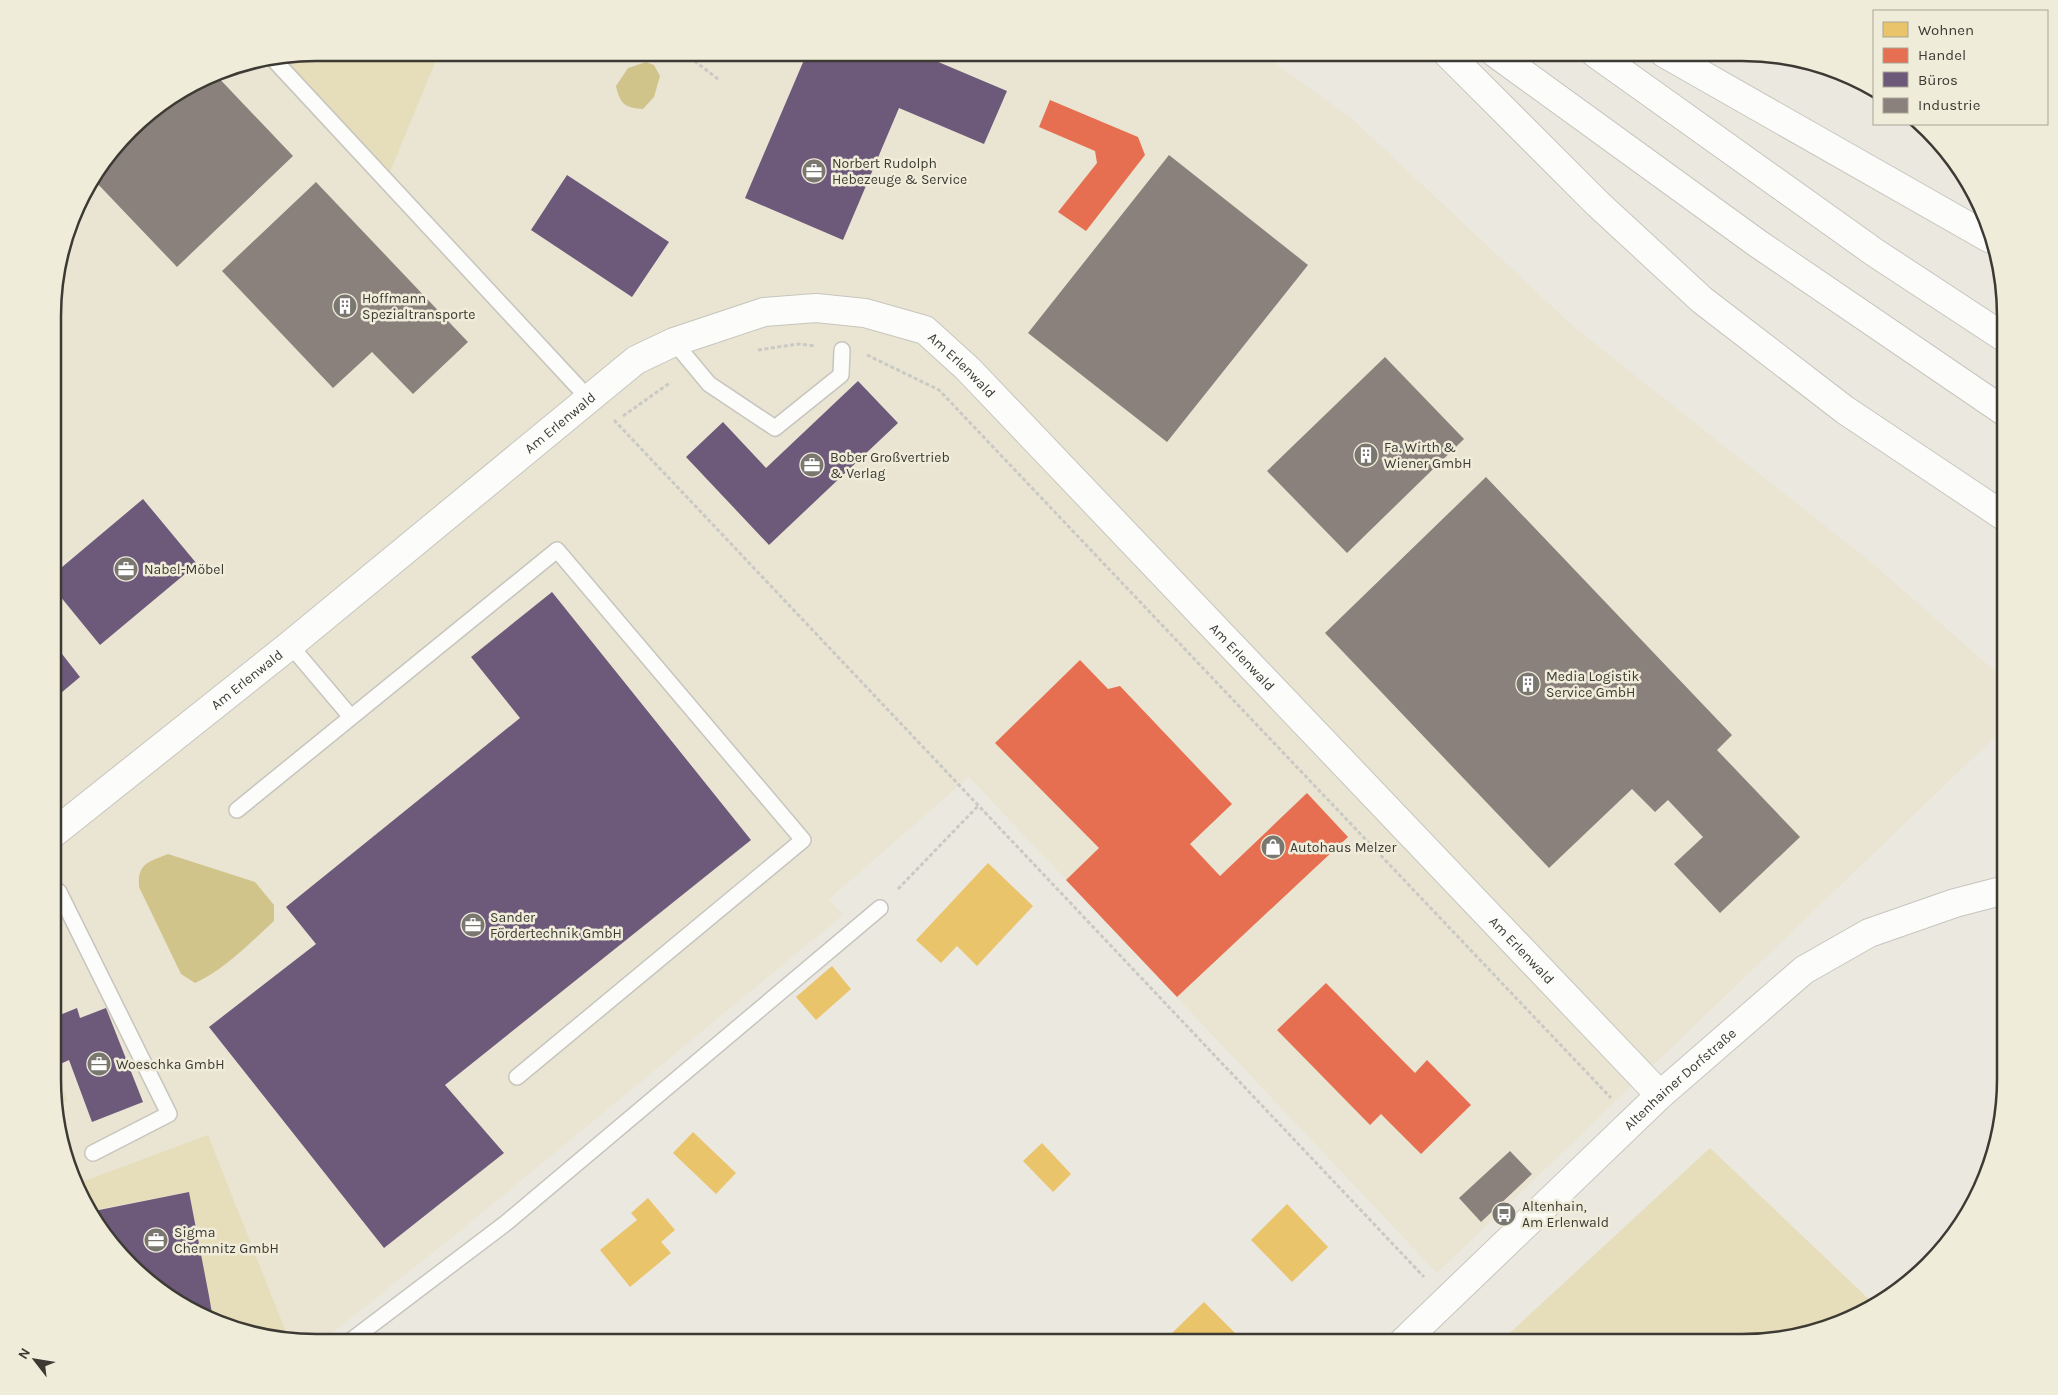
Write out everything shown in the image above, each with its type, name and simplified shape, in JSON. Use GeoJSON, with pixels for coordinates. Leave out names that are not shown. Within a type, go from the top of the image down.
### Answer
{"type":"FeatureCollection","features":[{"type":"Feature","properties":{"kind":"main road"},"geometry":{"type":"LineString","coordinates":[[1455,61],[1598,204],[1702,300],[1845,410],[1997,512]]}},
{"type":"Feature","properties":{"kind":"main road"},"geometry":{"type":"LineString","coordinates":[[1506,61],[1757,243],[1997,407]]}},
{"type":"Feature","properties":{"kind":"main road"},"geometry":{"type":"LineString","coordinates":[[1606,61],[1874,252],[1997,333]]}},
{"type":"Feature","properties":{"kind":"main road"},"geometry":{"type":"LineString","coordinates":[[1678,61],[1983,235]]}},
{"type":"Feature","properties":{"kind":"main road","name":"Am Erlenwald"},"geometry":{"type":"LineString","coordinates":[[61,827],[290,645],[636,360],[674,342],[764,312],[816,308],[865,313],[925,330],[975,376],[1660,1094]]}},
{"type":"Feature","properties":{"kind":"main road","name":"Altenhainer Dorfstraße"},"geometry":{"type":"LineString","coordinates":[[1412,1334],[1660,1094],[1804,970],[1869,933],[1955,903],[1997,892]]}},
{"type":"Feature","properties":{"kind":"lane"},"geometry":{"type":"LineString","coordinates":[[278,64],[591,399]]}},
{"type":"Feature","properties":{"kind":"lane"},"geometry":{"type":"LineString","coordinates":[[674,342],[709,384],[775,428],[841,375],[842,350]]}},
{"type":"Feature","properties":{"kind":"lane"},"geometry":{"type":"LineString","coordinates":[[237,810],[557,550],[803,840],[517,1077]]}},
{"type":"Feature","properties":{"kind":"lane"},"geometry":{"type":"LineString","coordinates":[[290,645],[351,717]]}},
{"type":"Feature","properties":{"kind":"lane"},"geometry":{"type":"LineString","coordinates":[[61,896],[169,1114],[93,1153]]}},
{"type":"Feature","properties":{"kind":"lane"},"geometry":{"type":"LineString","coordinates":[[360,1334],[506,1223],[880,908]]}},
{"type":"Feature","properties":{"kind":"path"},"geometry":{"type":"LineString","coordinates":[[694,61],[718,79]]}},
{"type":"Feature","properties":{"kind":"path"},"geometry":{"type":"LineString","coordinates":[[755,351],[798,344],[842,350],[872,357],[939,390],[1633,1121]]}},
{"type":"Feature","properties":{"kind":"path"},"geometry":{"type":"LineString","coordinates":[[607,428],[695,367]]}},
{"type":"Feature","properties":{"kind":"path"},"geometry":{"type":"LineString","coordinates":[[591,399],[615,422],[1446,1300]]}},
{"type":"Feature","properties":{"kind":"path"},"geometry":{"type":"LineString","coordinates":[[880,908],[978,806]]}},
{"type":"Feature","properties":{"kind":"shaded area"},"geometry":{"type":"Polygon","coordinates":[[[436,61],[1271,61],[1350,117],[1575,328],[1872,563],[1997,673],[1997,735],[1437,1273],[969,777],[829,899],[843,915],[455,1235],[331,1334],[283,1332],[234,1320],[203,1308],[174,1291],[148,1271],[124,1247],[104,1221],[87,1192],[70,1145],[63,1112],[61,1079],[61,316],[63,283],[70,250],[87,203],[104,174],[124,148],[148,124],[174,104],[203,87],[234,75],[266,66],[291,62],[390,171],[436,61]]]}},
{"type":"Feature","properties":{"kind":"shaded area"},"geometry":{"type":"Polygon","coordinates":[[[436,61],[390,172],[288,63],[436,61]]]}},
{"type":"Feature","properties":{"kind":"shaded area"},"geometry":{"type":"Polygon","coordinates":[[[646,62],[654,65],[660,76],[654,97],[643,109],[632,108],[624,104],[619,97],[616,86],[628,68],[646,62]]]}},
{"type":"Feature","properties":{"kind":"shaded area"},"geometry":{"type":"Polygon","coordinates":[[[168,854],[255,882],[274,905],[274,921],[227,963],[195,983],[181,974],[139,887],[142,868],[146,864],[168,854]]]}},
{"type":"Feature","properties":{"kind":"shaded area"},"geometry":{"type":"Polygon","coordinates":[[[61,1087],[67,1100],[62,1103],[61,1087]]]}},
{"type":"Feature","properties":{"kind":"shaded area"},"geometry":{"type":"Polygon","coordinates":[[[208,1135],[286,1332],[250,1325],[212,1311],[189,1192],[97,1209],[83,1182],[208,1135]]]}},
{"type":"Feature","properties":{"kind":"shaded area"},"geometry":{"type":"Polygon","coordinates":[[[1710,1148],[1870,1300],[1824,1320],[1775,1332],[1742,1334],[1509,1334],[1710,1148]]]}},
{"type":"Feature","properties":{"kind":"building: Wohnen"},"geometry":{"type":"Polygon","coordinates":[[[988,863],[1033,906],[977,966],[957,946],[941,963],[916,940],[988,863]]]}},
{"type":"Feature","properties":{"kind":"building: Wohnen"},"geometry":{"type":"Polygon","coordinates":[[[832,966],[851,989],[816,1020],[796,997],[832,966]]]}},
{"type":"Feature","properties":{"kind":"building: Wohnen"},"geometry":{"type":"Polygon","coordinates":[[[693,1132],[736,1173],[716,1194],[673,1153],[693,1132]]]}},
{"type":"Feature","properties":{"kind":"building: Wohnen"},"geometry":{"type":"Polygon","coordinates":[[[1042,1143],[1071,1174],[1053,1192],[1023,1161],[1042,1143]]]}},
{"type":"Feature","properties":{"kind":"building: Wohnen"},"geometry":{"type":"Polygon","coordinates":[[[648,1198],[675,1230],[661,1242],[671,1253],[630,1287],[600,1250],[637,1220],[631,1213],[648,1198]]]}},
{"type":"Feature","properties":{"kind":"building: Wohnen"},"geometry":{"type":"Polygon","coordinates":[[[1287,1204],[1328,1247],[1292,1282],[1251,1240],[1287,1204]]]}},
{"type":"Feature","properties":{"kind":"building: Wohnen"},"geometry":{"type":"Polygon","coordinates":[[[1204,1302],[1236,1334],[1171,1334],[1204,1302]]]}},
{"type":"Feature","properties":{"kind":"building: Handel"},"geometry":{"type":"Polygon","coordinates":[[[1050,100],[1138,137],[1145,155],[1086,231],[1058,212],[1097,163],[1095,151],[1039,127],[1050,100]]]}},
{"type":"Feature","properties":{"kind":"building: Handel"},"geometry":{"type":"Polygon","coordinates":[[[1080,660],[1108,689],[1120,686],[1232,804],[1190,844],[1220,876],[1307,793],[1348,837],[1177,997],[1066,880],[1099,848],[995,743],[1080,660]]]}},
{"type":"Feature","properties":{"kind":"building: Handel"},"geometry":{"type":"Polygon","coordinates":[[[1326,983],[1415,1073],[1427,1060],[1471,1105],[1421,1154],[1381,1114],[1370,1125],[1277,1030],[1326,983]]]}},
{"type":"Feature","properties":{"kind":"building: Büros","name":"Norbert Rudolph Hebezeuge & Service"},"geometry":{"type":"Polygon","coordinates":[[[804,61],[936,61],[1007,91],[984,144],[899,108],[843,240],[745,198],[804,61]]]}},
{"type":"Feature","properties":{"kind":"building: Büros"},"geometry":{"type":"Polygon","coordinates":[[[567,175],[669,242],[632,297],[531,230],[567,175]]]}},
{"type":"Feature","properties":{"kind":"building: Büros","name":"Bober Großvertrieb & Verlag"},"geometry":{"type":"Polygon","coordinates":[[[858,381],[898,423],[769,545],[686,457],[723,422],[766,468],[858,381]]]}},
{"type":"Feature","properties":{"kind":"building: Büros","name":"Nabel-Möbel"},"geometry":{"type":"Polygon","coordinates":[[[143,499],[197,564],[100,645],[61,597],[61,568],[143,499]]]}},
{"type":"Feature","properties":{"kind":"building: Büros","name":"Sander Fördertechnik GmbH"},"geometry":{"type":"Polygon","coordinates":[[[552,592],[751,840],[445,1085],[504,1153],[384,1248],[209,1027],[316,944],[286,907],[520,718],[471,657],[552,592]]]}},
{"type":"Feature","properties":{"kind":"building: Büros"},"geometry":{"type":"Polygon","coordinates":[[[61,653],[80,677],[61,693],[61,653]]]}},
{"type":"Feature","properties":{"kind":"building: Büros","name":"Woeschka GmbH"},"geometry":{"type":"Polygon","coordinates":[[[77,1008],[80,1018],[106,1008],[143,1102],[92,1122],[69,1060],[61,1064],[61,1015],[77,1008]]]}},
{"type":"Feature","properties":{"kind":"building: Büros","name":"Sigma Chemnitz GmbH"},"geometry":{"type":"Polygon","coordinates":[[[189,1192],[212,1311],[188,1300],[148,1271],[124,1247],[98,1210],[189,1192]]]}},
{"type":"Feature","properties":{"kind":"building: Industrie"},"geometry":{"type":"Polygon","coordinates":[[[221,80],[293,156],[177,267],[98,184],[124,148],[148,124],[188,95],[221,80]]]}},
{"type":"Feature","properties":{"kind":"building: Industrie"},"geometry":{"type":"Polygon","coordinates":[[[1169,155],[1308,265],[1167,442],[1028,333],[1169,155]]]}},
{"type":"Feature","properties":{"kind":"building: Industrie","name":"Hoffmann Spezialtransporte"},"geometry":{"type":"Polygon","coordinates":[[[316,182],[468,342],[413,394],[372,352],[333,388],[222,271],[316,182]]]}},
{"type":"Feature","properties":{"kind":"building: Industrie","name":"Fa. Wirth & Wiener GmbH"},"geometry":{"type":"Polygon","coordinates":[[[1385,357],[1464,439],[1347,553],[1267,471],[1385,357]]]}},
{"type":"Feature","properties":{"kind":"building: Industrie","name":"Media Logistik Service GmbH"},"geometry":{"type":"Polygon","coordinates":[[[1486,477],[1732,735],[1717,750],[1800,837],[1720,913],[1674,864],[1703,837],[1668,800],[1655,812],[1632,789],[1549,868],[1325,633],[1486,477]]]}},
{"type":"Feature","properties":{"kind":"building: Industrie"},"geometry":{"type":"Polygon","coordinates":[[[1510,1151],[1532,1174],[1481,1222],[1459,1198],[1510,1151]]]}},
{"type":"Feature","properties":{"kind":"place","name":"Norbert Rudolph Hebezeuge & Service"},"geometry":{"type":"Point","coordinates":[814,171]}},
{"type":"Feature","properties":{"kind":"place","name":"Hoffmann Spezialtransporte"},"geometry":{"type":"Point","coordinates":[345,306]}},
{"type":"Feature","properties":{"kind":"place","name":"Fa. Wirth & Wiener GmbH"},"geometry":{"type":"Point","coordinates":[1366,455]}},
{"type":"Feature","properties":{"kind":"place","name":"Bober Großvertrieb & Verlag"},"geometry":{"type":"Point","coordinates":[812,465]}},
{"type":"Feature","properties":{"kind":"place","name":"Nabel-Möbel"},"geometry":{"type":"Point","coordinates":[126,569]}},
{"type":"Feature","properties":{"kind":"place","name":"Media Logistik Service GmbH"},"geometry":{"type":"Point","coordinates":[1528,684]}},
{"type":"Feature","properties":{"kind":"place","name":"Autohaus Melzer"},"geometry":{"type":"Point","coordinates":[1273,847]}},
{"type":"Feature","properties":{"kind":"place","name":"Sander Fördertechnik GmbH"},"geometry":{"type":"Point","coordinates":[473,925]}},
{"type":"Feature","properties":{"kind":"place","name":"Woeschka GmbH"},"geometry":{"type":"Point","coordinates":[99,1064]}},
{"type":"Feature","properties":{"kind":"place","name":"Altenhain, Am Erlenwald"},"geometry":{"type":"Point","coordinates":[1504,1214]}},
{"type":"Feature","properties":{"kind":"place","name":"Sigma Chemnitz GmbH"},"geometry":{"type":"Point","coordinates":[156,1240]}}]}
